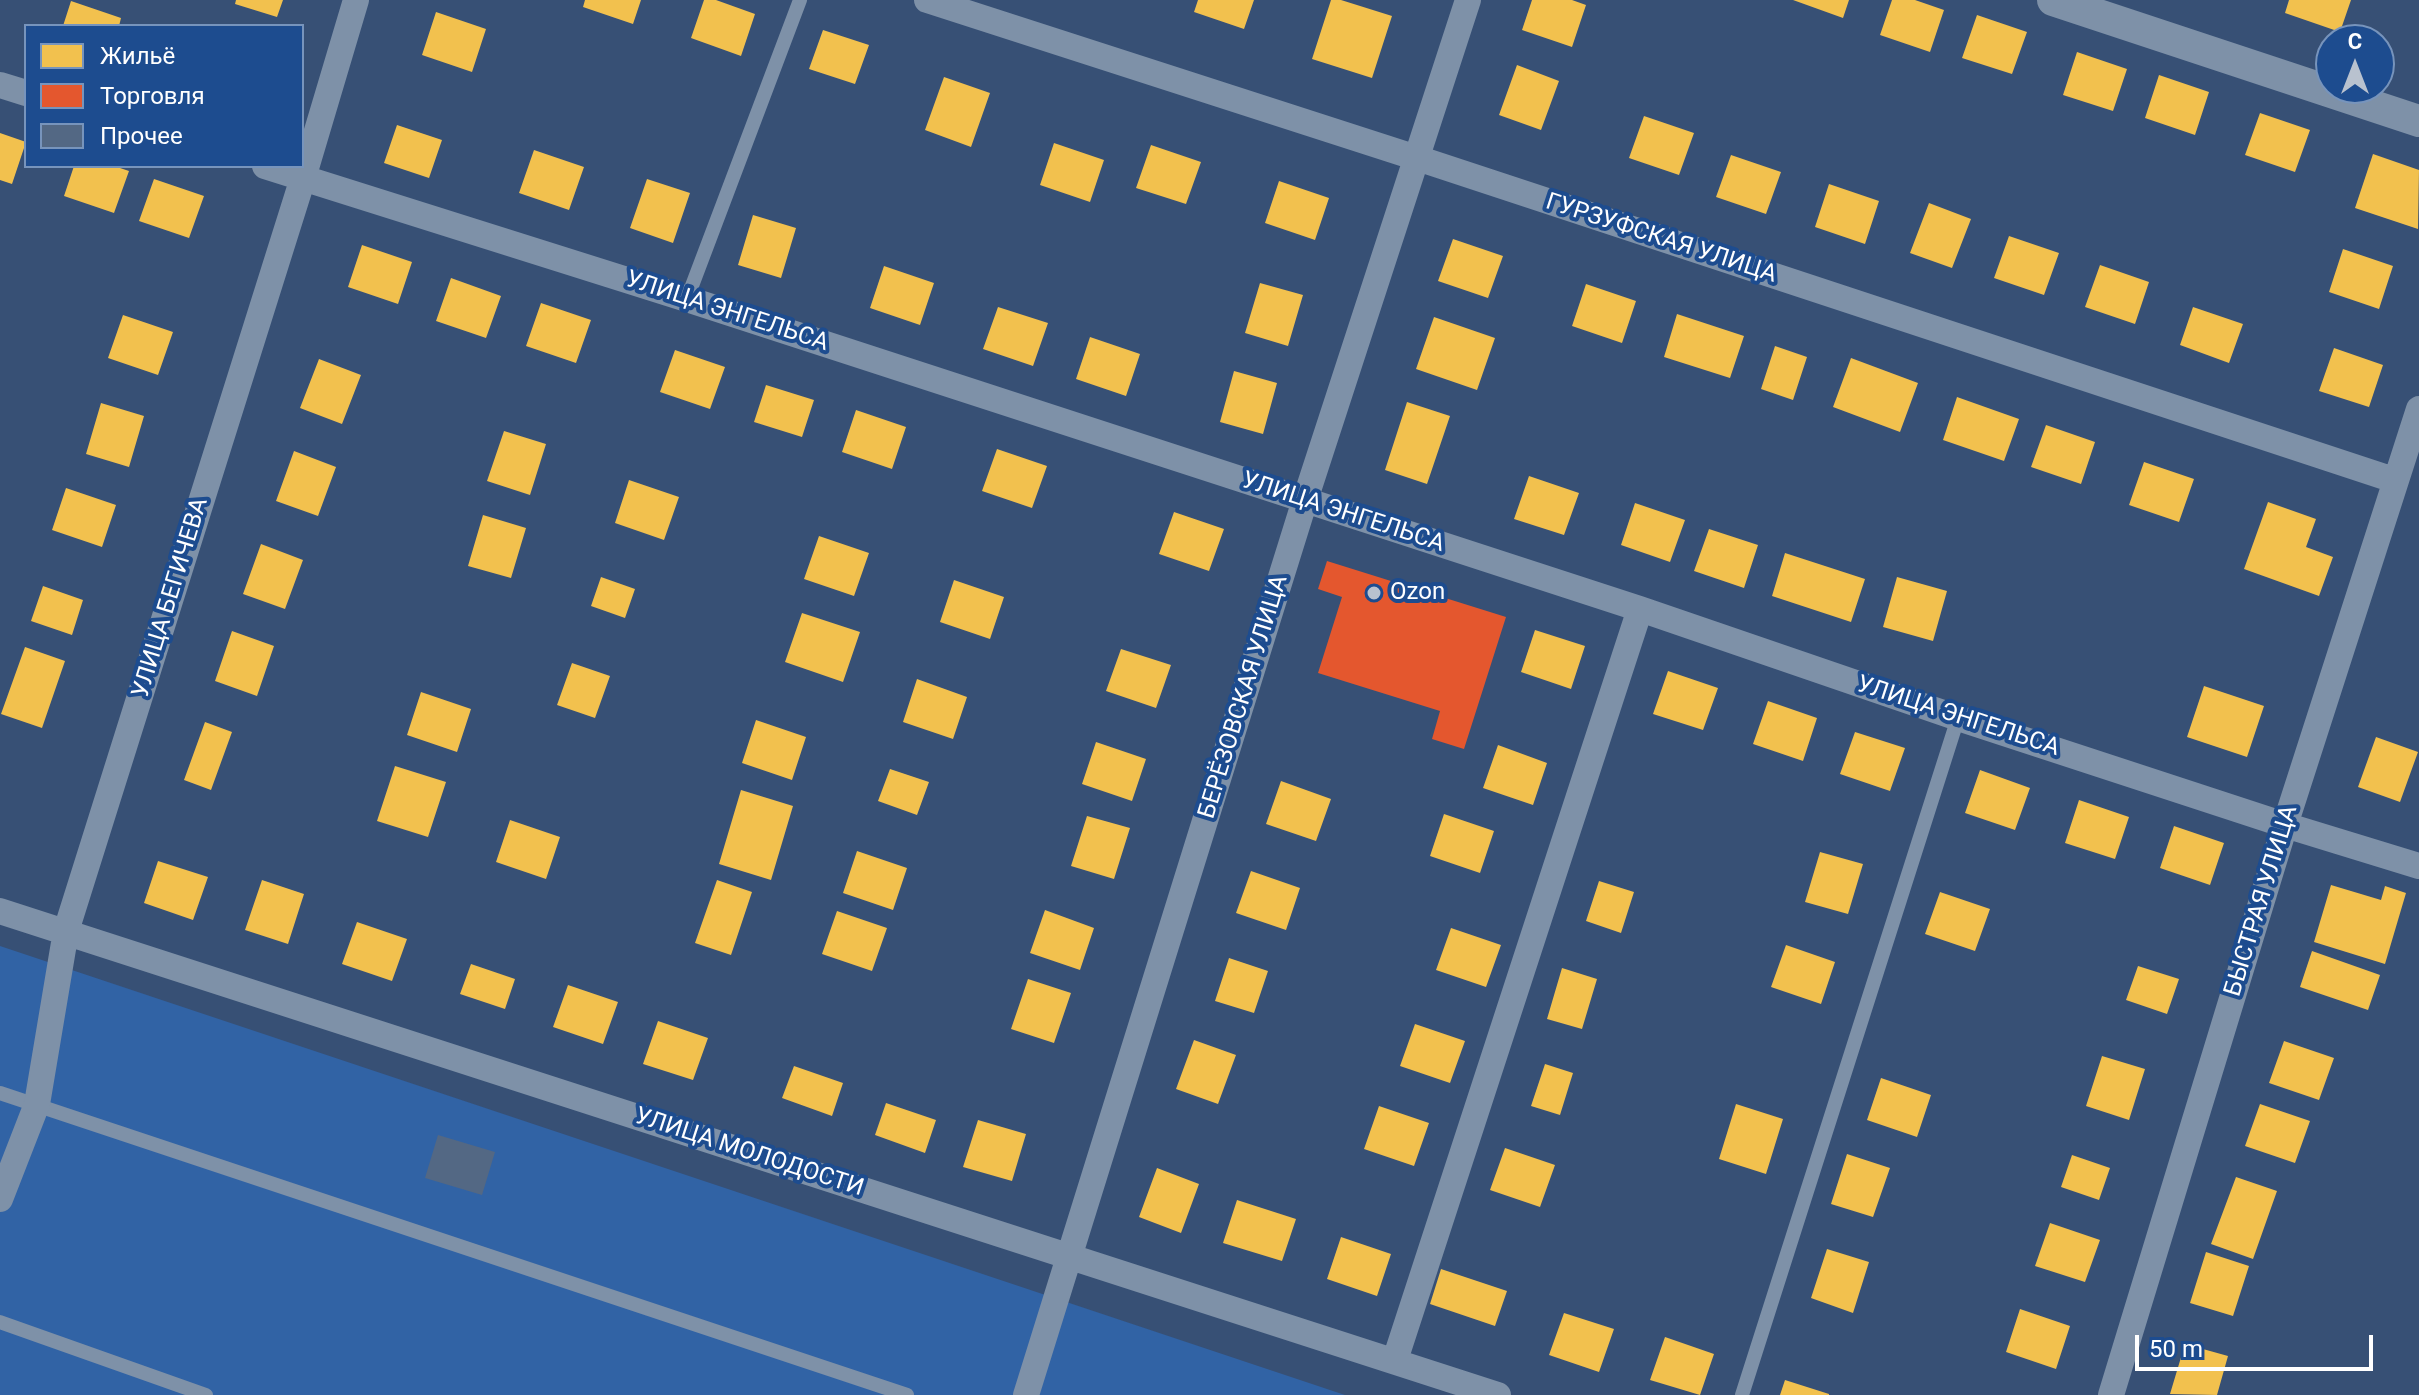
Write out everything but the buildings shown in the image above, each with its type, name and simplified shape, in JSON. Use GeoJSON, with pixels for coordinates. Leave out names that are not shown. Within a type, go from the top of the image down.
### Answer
{"type":"FeatureCollection","features":[{"type":"Feature","properties":{"kind":"street","name":"УЛИЦА БЕГИЧЕВА"},"geometry":{"type":"LineString","coordinates":[[0,1199],[37,1104],[66,931],[356,0]]}},
{"type":"Feature","properties":{"kind":"street","name":"ГУРЗУФСКАЯ УЛИЦА"},"geometry":{"type":"LineString","coordinates":[[927,0],[2394,480]]}},
{"type":"Feature","properties":{"kind":"street","name":"БЕРЁЗОВСКАЯ УЛИЦА"},"geometry":{"type":"LineString","coordinates":[[1026,1395],[1305,500],[1468,0]]}},
{"type":"Feature","properties":{"kind":"street"},"geometry":{"type":"LineString","coordinates":[[2053,0],[2419,121]]}},
{"type":"Feature","properties":{"kind":"street"},"geometry":{"type":"LineString","coordinates":[[0,85],[24,92]]}},
{"type":"Feature","properties":{"kind":"street","name":"УЛИЦА ЭНГЕЛЬСА"},"geometry":{"type":"LineString","coordinates":[[271,168],[687,299],[1640,609],[1958,718],[2419,866]]}},
{"type":"Feature","properties":{"kind":"street","name":"БЫСТРАЯ УЛИЦА"},"geometry":{"type":"LineString","coordinates":[[2111,1395],[2285,825],[2419,409]]}},
{"type":"Feature","properties":{"kind":"street"},"geometry":{"type":"LineString","coordinates":[[1395,1360],[1640,609]]}},
{"type":"Feature","properties":{"kind":"street","name":"УЛИЦА МОЛОДОСТИ"},"geometry":{"type":"LineString","coordinates":[[0,911],[1498,1395]]}},
{"type":"Feature","properties":{"kind":"lane"},"geometry":{"type":"LineString","coordinates":[[687,299],[800,0]]}},
{"type":"Feature","properties":{"kind":"lane"},"geometry":{"type":"LineString","coordinates":[[1742,1395],[1958,718]]}},
{"type":"Feature","properties":{"kind":"lane"},"geometry":{"type":"LineString","coordinates":[[0,1093],[907,1395]]}},
{"type":"Feature","properties":{"kind":"lane"},"geometry":{"type":"LineString","coordinates":[[0,1322],[206,1395]]}},
{"type":"Feature","properties":{"kind":"shaded area"},"geometry":{"type":"Polygon","coordinates":[[[0,946],[1345,1395],[0,1395],[0,946]]]}},
{"type":"Feature","properties":{"kind":"place","name":"Ozon"},"geometry":{"type":"Point","coordinates":[1374,593]}}]}
